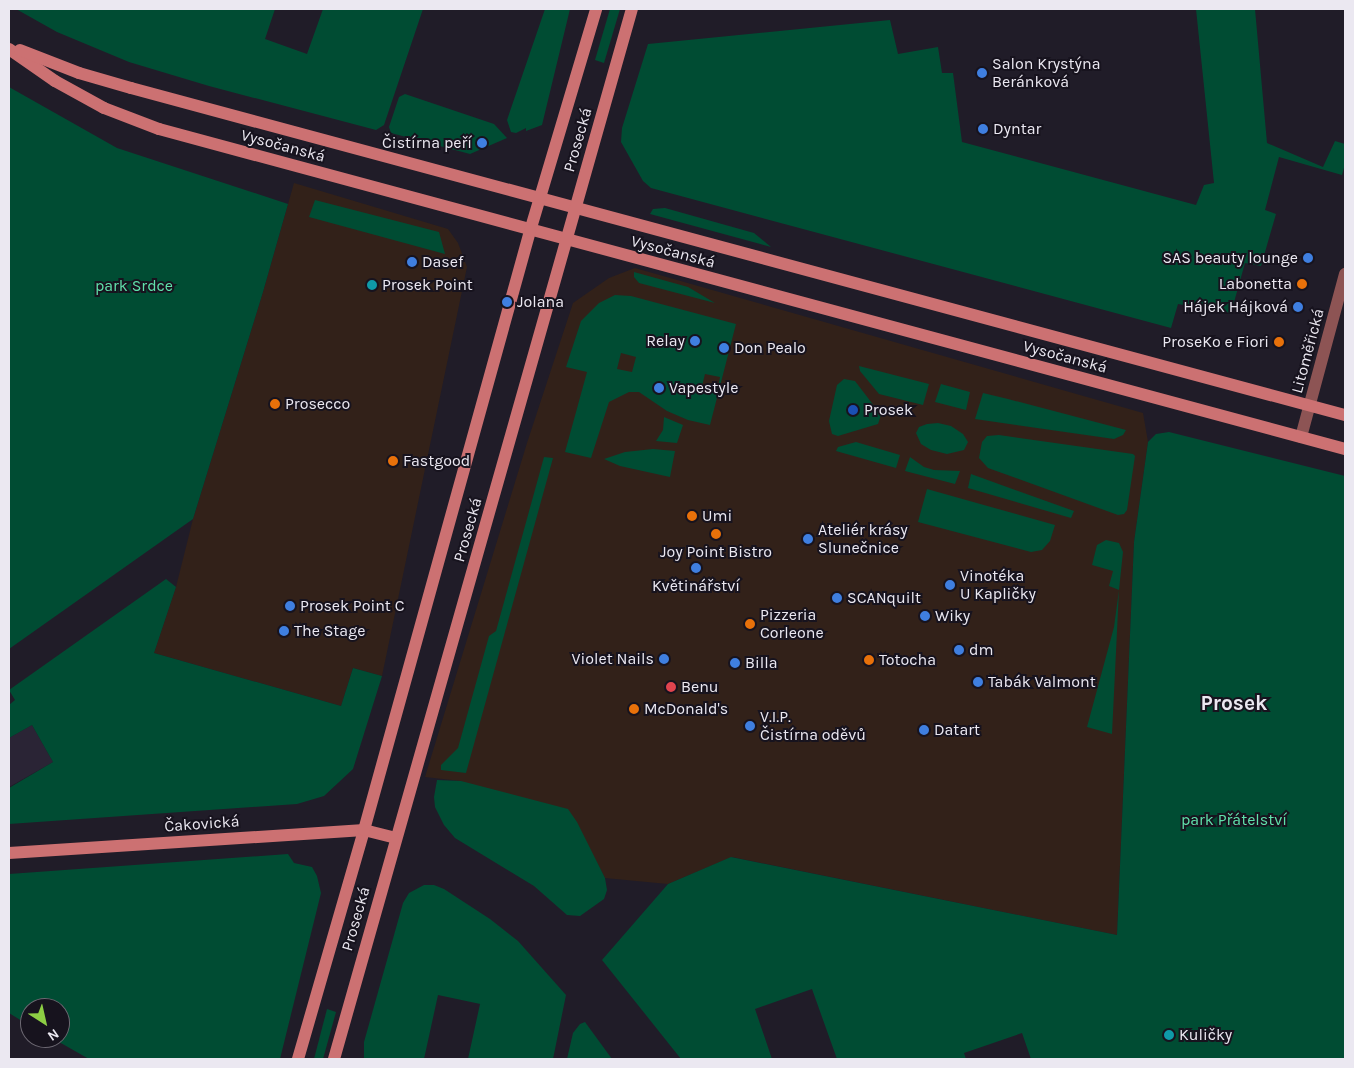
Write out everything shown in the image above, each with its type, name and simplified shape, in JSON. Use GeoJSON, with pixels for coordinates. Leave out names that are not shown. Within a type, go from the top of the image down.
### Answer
{"type":"FeatureCollection","features":[{"type":"Feature","properties":{"kind":"main road","name":"Prosecká"},"geometry":{"type":"LineString","coordinates":[[298,1059],[364,830],[530,231],[596,9]]}},
{"type":"Feature","properties":{"kind":"main road","name":"Prosecká"},"geometry":{"type":"LineString","coordinates":[[334,1059],[568,241],[576,206],[632,9]]}},
{"type":"Feature","properties":{"kind":"main road","name":"Vysočanská"},"geometry":{"type":"LineString","coordinates":[[9,44],[79,73],[131,88],[576,206],[1345,415]]}},
{"type":"Feature","properties":{"kind":"main road","name":"Vysočanská"},"geometry":{"type":"LineString","coordinates":[[9,49],[80,96],[129,119],[530,231],[1345,449]]}},
{"type":"Feature","properties":{"kind":"main road","name":"Čakovická"},"geometry":{"type":"LineString","coordinates":[[9,852],[364,830],[396,838]]}},
{"type":"Feature","properties":{"kind":"street","name":"Litoměřická"},"geometry":{"type":"LineString","coordinates":[[1301,437],[1345,274]]}},
{"type":"Feature","properties":{"kind":"shaded area","name":"Prosek Point"},"geometry":{"type":"Polygon","coordinates":[[[294,183],[448,229],[458,243],[467,267],[382,676],[353,668],[341,706],[154,653],[176,587],[193,519],[263,292],[294,183]]]}},
{"type":"Feature","properties":{"kind":"shaded area"},"geometry":{"type":"Polygon","coordinates":[[[635,268],[1143,413],[1148,442],[1134,542],[1117,935],[732,857],[668,884],[605,878],[594,857],[461,781],[425,777],[527,443],[573,303],[609,278],[635,268]]]}},
{"type":"Feature","properties":{"kind":"shaded area"},"geometry":{"type":"Polygon","coordinates":[[[32,725],[53,762],[9,787],[9,738],[32,725]]]}},
{"type":"Feature","properties":{"kind":"green space"},"geometry":{"type":"Polygon","coordinates":[[[16,9],[275,9],[265,39],[307,54],[323,9],[423,9],[384,125],[376,130],[209,86],[129,62],[57,32],[16,9]]]}},
{"type":"Feature","properties":{"kind":"green space"},"geometry":{"type":"Polygon","coordinates":[[[545,9],[570,9],[542,125],[526,131],[526,128],[516,133],[511,132],[507,120],[545,9]]]}},
{"type":"Feature","properties":{"kind":"green space"},"geometry":{"type":"Polygon","coordinates":[[[610,9],[620,9],[604,63],[595,60],[610,9]]]}},
{"type":"Feature","properties":{"kind":"green space"},"geometry":{"type":"Polygon","coordinates":[[[1196,9],[1255,9],[1267,143],[1323,167],[1335,141],[1345,144],[1345,164],[1342,175],[1279,157],[1265,210],[1276,214],[1261,266],[1245,263],[1231,313],[1178,304],[1171,328],[651,188],[643,181],[621,142],[622,128],[648,44],[890,20],[898,54],[938,47],[942,73],[953,73],[962,142],[1196,205],[1204,185],[1214,183],[1196,9]]]}},
{"type":"Feature","properties":{"kind":"green space","name":"park Srdce"},"geometry":{"type":"Polygon","coordinates":[[[9,87],[117,148],[288,204],[193,519],[9,649],[9,87]]]}},
{"type":"Feature","properties":{"kind":"green space"},"geometry":{"type":"Polygon","coordinates":[[[405,94],[494,124],[507,138],[470,154],[391,133],[389,127],[399,97],[405,94]]]}},
{"type":"Feature","properties":{"kind":"green space"},"geometry":{"type":"Polygon","coordinates":[[[315,200],[439,232],[445,254],[309,217],[315,200]]]}},
{"type":"Feature","properties":{"kind":"green space"},"geometry":{"type":"Polygon","coordinates":[[[665,208],[754,233],[771,247],[650,214],[653,209],[665,208]]]}},
{"type":"Feature","properties":{"kind":"green space"},"geometry":{"type":"Polygon","coordinates":[[[634,272],[688,287],[715,303],[639,283],[634,277],[634,272]]]}},
{"type":"Feature","properties":{"kind":"green space"},"geometry":{"type":"Polygon","coordinates":[[[615,295],[631,296],[736,324],[710,425],[688,420],[667,411],[639,392],[629,392],[609,402],[591,458],[565,452],[587,372],[566,367],[581,321],[599,303],[615,295]],[[621,353],[617,369],[632,372],[636,357],[621,353]],[[705,374],[701,390],[717,393],[720,377],[705,374]]]}},
{"type":"Feature","properties":{"kind":"green space"},"geometry":{"type":"Polygon","coordinates":[[[859,366],[929,384],[923,405],[879,394],[860,371],[859,366]]]}},
{"type":"Feature","properties":{"kind":"green space"},"geometry":{"type":"Polygon","coordinates":[[[844,379],[855,381],[881,415],[878,424],[838,436],[832,434],[829,421],[837,385],[844,379]]]}},
{"type":"Feature","properties":{"kind":"green space"},"geometry":{"type":"Polygon","coordinates":[[[941,384],[970,392],[966,410],[935,402],[941,384]]]}},
{"type":"Feature","properties":{"kind":"green space"},"geometry":{"type":"Polygon","coordinates":[[[983,393],[1126,430],[1123,435],[1114,439],[975,419],[983,393]]]}},
{"type":"Feature","properties":{"kind":"green space"},"geometry":{"type":"Polygon","coordinates":[[[664,417],[683,425],[677,443],[656,441],[663,430],[664,417]]]}},
{"type":"Feature","properties":{"kind":"green space"},"geometry":{"type":"Polygon","coordinates":[[[938,423],[951,426],[963,434],[968,442],[964,450],[947,454],[931,450],[921,444],[916,433],[919,427],[938,423]]]}},
{"type":"Feature","properties":{"kind":"green space","name":"park Přátelství"},"geometry":{"type":"Polygon","coordinates":[[[1169,432],[1345,476],[1345,1059],[1031,1059],[1022,1033],[964,1053],[966,1059],[837,1059],[812,989],[755,1009],[772,1059],[681,1059],[602,960],[668,884],[731,857],[1117,935],[1134,542],[1148,442],[1156,434],[1169,432]]]}},
{"type":"Feature","properties":{"kind":"green space"},"geometry":{"type":"Polygon","coordinates":[[[999,435],[1133,454],[1135,456],[1127,510],[1124,514],[1118,515],[988,468],[979,458],[982,442],[987,436],[999,435]]]}},
{"type":"Feature","properties":{"kind":"green space"},"geometry":{"type":"Polygon","coordinates":[[[856,442],[900,455],[896,468],[836,451],[838,447],[856,442]]]}},
{"type":"Feature","properties":{"kind":"green space"},"geometry":{"type":"Polygon","coordinates":[[[653,449],[675,451],[670,477],[620,466],[604,459],[625,452],[653,449]]]}},
{"type":"Feature","properties":{"kind":"green space"},"geometry":{"type":"Polygon","coordinates":[[[544,457],[553,458],[466,773],[441,770],[441,765],[458,748],[489,636],[496,631],[544,457]]]}},
{"type":"Feature","properties":{"kind":"green space"},"geometry":{"type":"Polygon","coordinates":[[[910,457],[924,467],[934,470],[960,471],[955,484],[905,471],[910,457]]]}},
{"type":"Feature","properties":{"kind":"green space"},"geometry":{"type":"Polygon","coordinates":[[[971,474],[1074,511],[1071,518],[968,488],[971,474]]]}},
{"type":"Feature","properties":{"kind":"green space"},"geometry":{"type":"Polygon","coordinates":[[[927,489],[1055,525],[1050,541],[1042,550],[1031,552],[918,522],[927,489]]]}},
{"type":"Feature","properties":{"kind":"green space"},"geometry":{"type":"Polygon","coordinates":[[[1106,540],[1119,543],[1123,552],[1119,590],[1109,586],[1113,571],[1092,565],[1097,545],[1106,540]]]}},
{"type":"Feature","properties":{"kind":"green space"},"geometry":{"type":"Polygon","coordinates":[[[166,579],[176,587],[154,653],[341,706],[353,668],[382,676],[353,769],[324,796],[297,804],[9,824],[9,788],[53,762],[32,725],[9,738],[9,705],[15,700],[9,690],[166,579]]]}},
{"type":"Feature","properties":{"kind":"green space"},"geometry":{"type":"Polygon","coordinates":[[[1119,590],[1112,734],[1087,727],[1114,627],[1119,590]]]}},
{"type":"Feature","properties":{"kind":"green space"},"geometry":{"type":"Polygon","coordinates":[[[437,780],[461,781],[568,809],[577,822],[605,878],[607,890],[604,899],[580,916],[567,915],[534,886],[455,838],[444,825],[435,807],[434,797],[437,780]]]}},
{"type":"Feature","properties":{"kind":"green space"},"geometry":{"type":"Polygon","coordinates":[[[288,854],[294,863],[312,867],[317,876],[321,893],[280,1059],[89,1059],[70,1048],[70,998],[20,998],[20,1020],[9,1013],[9,874],[288,854]]]}},
{"type":"Feature","properties":{"kind":"green space"},"geometry":{"type":"Polygon","coordinates":[[[424,885],[434,885],[444,889],[490,919],[518,941],[566,995],[553,1059],[468,1059],[480,1004],[485,1005],[438,995],[424,1059],[364,1059],[364,1042],[403,903],[409,893],[424,885]]]}},
{"type":"Feature","properties":{"kind":"green space"},"geometry":{"type":"Polygon","coordinates":[[[327,1009],[336,1012],[323,1059],[314,1059],[327,1009]]]}},
{"type":"Feature","properties":{"kind":"green space"},"geometry":{"type":"Polygon","coordinates":[[[585,1022],[612,1059],[567,1059],[573,1033],[580,1024],[585,1022]]]}},
{"type":"Feature","properties":{"kind":"place","name":"Salon Krystýna Beránková"},"geometry":{"type":"Point","coordinates":[982,73]}},
{"type":"Feature","properties":{"kind":"place","name":"Dyntar"},"geometry":{"type":"Point","coordinates":[983,129]}},
{"type":"Feature","properties":{"kind":"place","name":"Čistírna peří"},"geometry":{"type":"Point","coordinates":[482,143]}},
{"type":"Feature","properties":{"kind":"place","name":"SAS beauty lounge"},"geometry":{"type":"Point","coordinates":[1308,258]}},
{"type":"Feature","properties":{"kind":"place","name":"Dasef"},"geometry":{"type":"Point","coordinates":[412,262]}},
{"type":"Feature","properties":{"kind":"place","name":"Labonetta"},"geometry":{"type":"Point","coordinates":[1302,284]}},
{"type":"Feature","properties":{"kind":"place","name":"Prosek Point"},"geometry":{"type":"Point","coordinates":[372,285]}},
{"type":"Feature","properties":{"kind":"place","name":"Jolana"},"geometry":{"type":"Point","coordinates":[507,302]}},
{"type":"Feature","properties":{"kind":"place","name":"Hájek Hájková"},"geometry":{"type":"Point","coordinates":[1298,307]}},
{"type":"Feature","properties":{"kind":"place","name":"Relay"},"geometry":{"type":"Point","coordinates":[695,341]}},
{"type":"Feature","properties":{"kind":"place","name":"ProseKo e Fiori"},"geometry":{"type":"Point","coordinates":[1279,342]}},
{"type":"Feature","properties":{"kind":"place","name":"Don Pealo"},"geometry":{"type":"Point","coordinates":[724,348]}},
{"type":"Feature","properties":{"kind":"place","name":"Vapestyle"},"geometry":{"type":"Point","coordinates":[659,388]}},
{"type":"Feature","properties":{"kind":"place","name":"Prosecco"},"geometry":{"type":"Point","coordinates":[275,404]}},
{"type":"Feature","properties":{"kind":"place","name":"Prosek"},"geometry":{"type":"Point","coordinates":[853,410]}},
{"type":"Feature","properties":{"kind":"place","name":"Fastgood"},"geometry":{"type":"Point","coordinates":[393,461]}},
{"type":"Feature","properties":{"kind":"place","name":"Umi"},"geometry":{"type":"Point","coordinates":[692,516]}},
{"type":"Feature","properties":{"kind":"place","name":"Joy Point Bistro"},"geometry":{"type":"Point","coordinates":[716,534]}},
{"type":"Feature","properties":{"kind":"place","name":"Ateliér krásy Slunečnice"},"geometry":{"type":"Point","coordinates":[808,539]}},
{"type":"Feature","properties":{"kind":"place","name":"Květinářství"},"geometry":{"type":"Point","coordinates":[696,568]}},
{"type":"Feature","properties":{"kind":"place","name":"Vinotéka U Kapličky"},"geometry":{"type":"Point","coordinates":[950,585]}},
{"type":"Feature","properties":{"kind":"place","name":"SCANquilt"},"geometry":{"type":"Point","coordinates":[837,598]}},
{"type":"Feature","properties":{"kind":"place","name":"Prosek Point C"},"geometry":{"type":"Point","coordinates":[290,606]}},
{"type":"Feature","properties":{"kind":"place","name":"Wiky"},"geometry":{"type":"Point","coordinates":[925,616]}},
{"type":"Feature","properties":{"kind":"place","name":"Pizzeria Corleone"},"geometry":{"type":"Point","coordinates":[750,624]}},
{"type":"Feature","properties":{"kind":"place","name":"The Stage"},"geometry":{"type":"Point","coordinates":[284,631]}},
{"type":"Feature","properties":{"kind":"place","name":"dm"},"geometry":{"type":"Point","coordinates":[959,650]}},
{"type":"Feature","properties":{"kind":"place","name":"Violet Nails"},"geometry":{"type":"Point","coordinates":[664,659]}},
{"type":"Feature","properties":{"kind":"place","name":"Totocha"},"geometry":{"type":"Point","coordinates":[869,660]}},
{"type":"Feature","properties":{"kind":"place","name":"Billa"},"geometry":{"type":"Point","coordinates":[735,663]}},
{"type":"Feature","properties":{"kind":"place","name":"Tabák Valmont"},"geometry":{"type":"Point","coordinates":[978,682]}},
{"type":"Feature","properties":{"kind":"place","name":"Benu"},"geometry":{"type":"Point","coordinates":[671,687]}},
{"type":"Feature","properties":{"kind":"place","name":"McDonald's"},"geometry":{"type":"Point","coordinates":[634,709]}},
{"type":"Feature","properties":{"kind":"place","name":"V.I.P. Čistírna oděvů"},"geometry":{"type":"Point","coordinates":[750,726]}},
{"type":"Feature","properties":{"kind":"place","name":"Datart"},"geometry":{"type":"Point","coordinates":[924,730]}},
{"type":"Feature","properties":{"kind":"place","name":"Kuličky"},"geometry":{"type":"Point","coordinates":[1169,1035]}},
{"type":"Feature","properties":{"kind":"district","name":"Prosek"},"geometry":{"type":"Point","coordinates":[1234,703]}}]}
